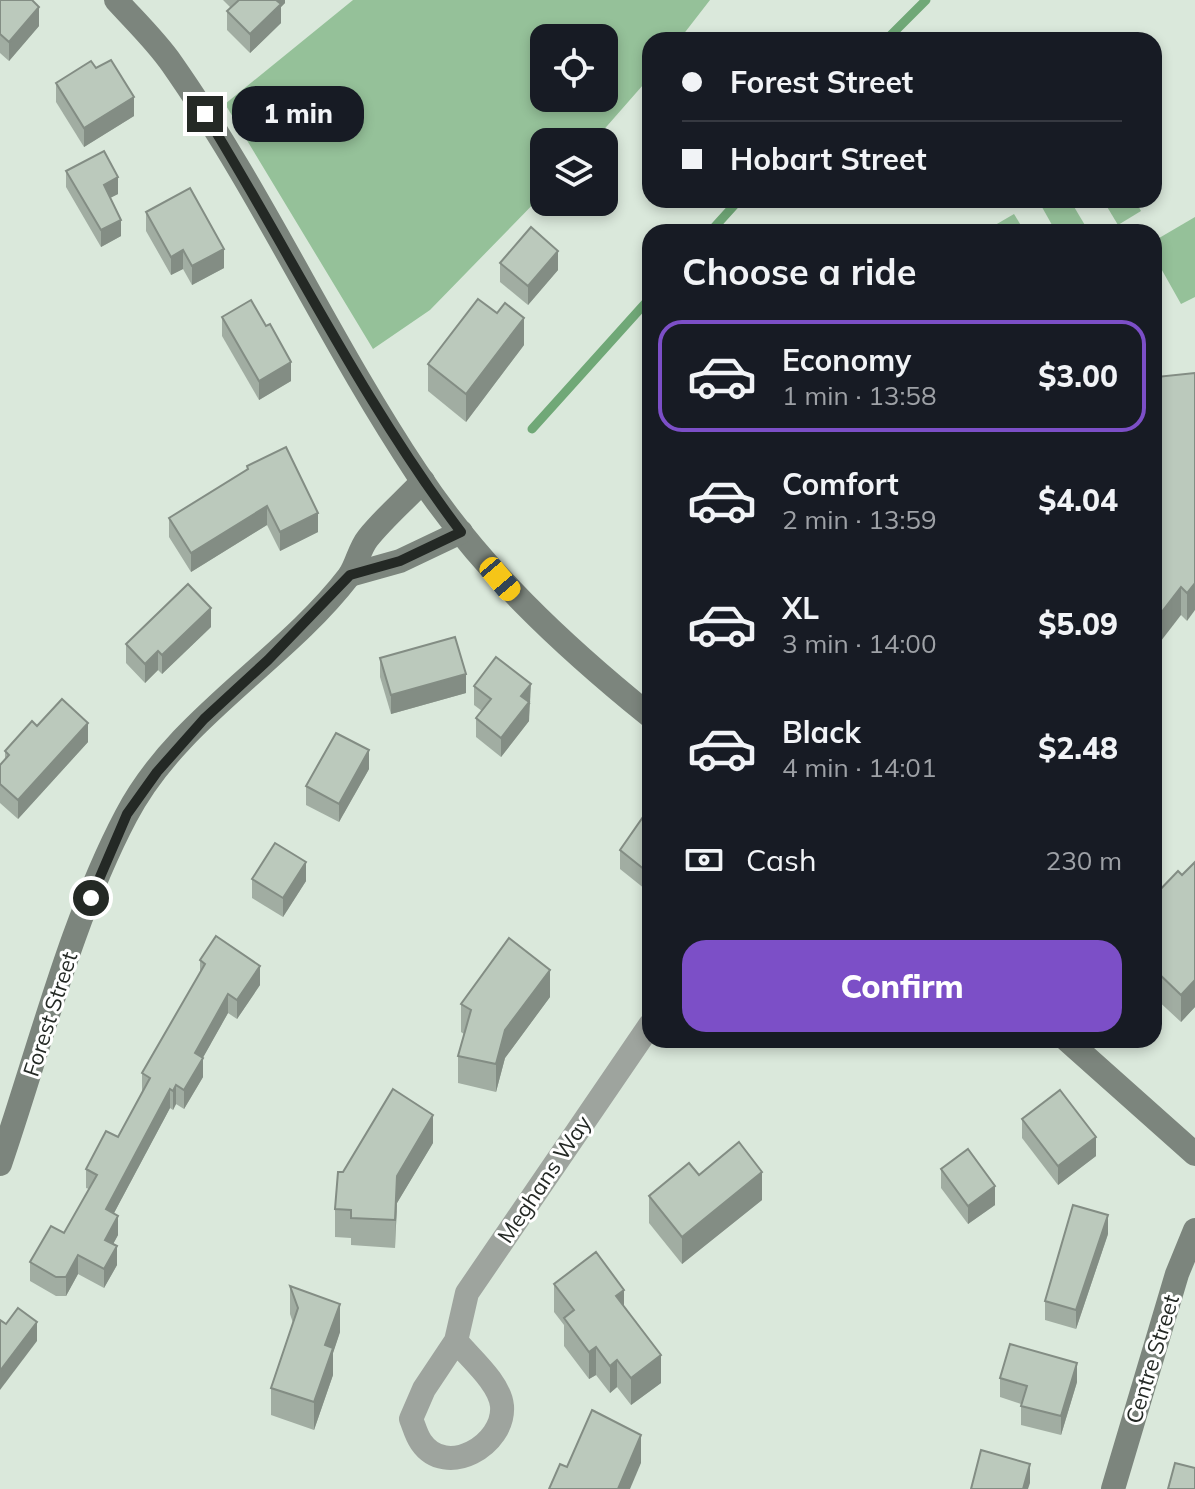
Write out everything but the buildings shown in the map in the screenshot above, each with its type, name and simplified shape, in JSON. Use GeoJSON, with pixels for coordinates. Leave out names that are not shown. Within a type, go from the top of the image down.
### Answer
{"type":"FeatureCollection","features":[{"type":"Feature","properties":{"kind":"main road"},"geometry":{"type":"LineString","coordinates":[[116,0],[170,61],[205,114],[357,378],[423,481],[515,597],[578,658],[642,710]]}},
{"type":"Feature","properties":{"kind":"main road","name":"Forest Street"},"geometry":{"type":"LineString","coordinates":[[0,1164],[80,926],[127,814],[157,772],[204,719],[268,660],[350,575],[366,540],[423,481]]}},
{"type":"Feature","properties":{"kind":"main road"},"geometry":{"type":"LineString","coordinates":[[350,575],[400,561],[461,532]]}},
{"type":"Feature","properties":{"kind":"main road"},"geometry":{"type":"LineString","coordinates":[[1076,1048],[1195,1154]]}},
{"type":"Feature","properties":{"kind":"main road","name":"Centre Street"},"geometry":{"type":"LineString","coordinates":[[1113,1489],[1177,1274],[1195,1230]]}},
{"type":"Feature","properties":{"kind":"street","name":"Meghans Way"},"geometry":{"type":"LineString","coordinates":[[456,1341],[490,1382],[502,1403],[500,1426],[486,1444],[462,1458],[440,1457],[421,1443],[411,1419],[424,1389],[456,1341],[467,1293],[642,1037]]}},
{"type":"Feature","properties":{"kind":"green space"},"geometry":{"type":"Polygon","coordinates":[[[353,0],[710,0],[685,32],[642,32],[642,86],[605,128],[530,128],[530,207],[430,310],[373,349],[225,104],[353,0]]]}},
{"type":"Feature","properties":{"kind":"green space"},"geometry":{"type":"Polygon","coordinates":[[[1042,208],[1075,208],[1084,224],[1052,224],[1042,208]]]}},
{"type":"Feature","properties":{"kind":"green space"},"geometry":{"type":"Polygon","coordinates":[[[1108,208],[1139,208],[1141,211],[1117,224],[1108,208]]]}},
{"type":"Feature","properties":{"kind":"green space"},"geometry":{"type":"Polygon","coordinates":[[[1014,214],[1020,224],[997,224],[1014,214]]]}},
{"type":"Feature","properties":{"kind":"green space"},"geometry":{"type":"Polygon","coordinates":[[[1195,217],[1195,297],[1181,304],[1162,270],[1162,236],[1195,217]]]}},
{"type":"Feature","properties":{"kind":"waterway"},"geometry":{"type":"LineString","coordinates":[[894,32],[926,0]]}},
{"type":"Feature","properties":{"kind":"waterway"},"geometry":{"type":"LineString","coordinates":[[717,224],[732,208]]}},
{"type":"Feature","properties":{"kind":"waterway"},"geometry":{"type":"LineString","coordinates":[[532,429],[642,307]]}},
{"type":"Feature","properties":{"kind":"route"},"geometry":{"type":"LineString","coordinates":[[91,898],[127,814],[157,772],[204,719],[268,660],[350,575],[400,561],[461,532],[416,472],[357,378],[205,114]]}}]}
